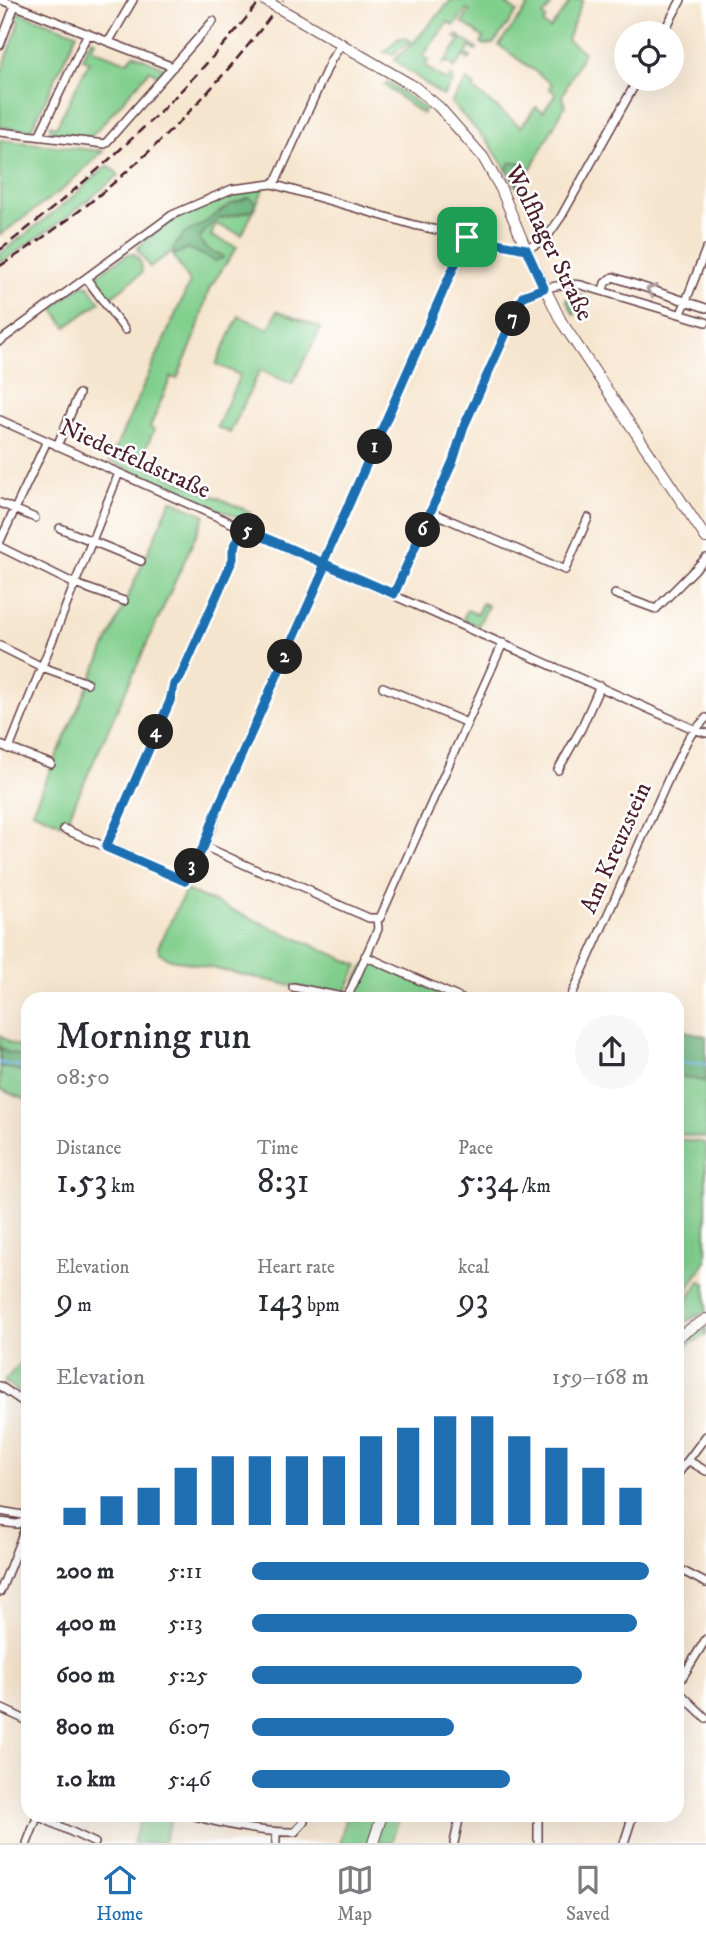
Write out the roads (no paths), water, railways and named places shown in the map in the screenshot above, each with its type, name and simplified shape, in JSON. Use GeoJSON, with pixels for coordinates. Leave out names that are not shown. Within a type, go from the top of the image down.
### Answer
{"type":"FeatureCollection","features":[{"type":"Feature","properties":{"kind":"main road","name":"Wolfhager Straße"},"geometry":{"type":"LineString","coordinates":[[264,0],[415,87],[460,128],[483,157],[501,189],[544,288],[575,345],[706,538]]}},
{"type":"Feature","properties":{"kind":"main road"},"geometry":{"type":"LineString","coordinates":[[684,1333],[706,1319]]}},
{"type":"Feature","properties":{"kind":"main road"},"geometry":{"type":"LineString","coordinates":[[373,1843],[380,1822]]}},
{"type":"Feature","properties":{"kind":"street"},"geometry":{"type":"LineString","coordinates":[[1,0],[173,67]]}},
{"type":"Feature","properties":{"kind":"street"},"geometry":{"type":"LineString","coordinates":[[109,41],[133,0]]}},
{"type":"Feature","properties":{"kind":"street"},"geometry":{"type":"LineString","coordinates":[[670,21],[681,0]]}},
{"type":"Feature","properties":{"kind":"street"},"geometry":{"type":"LineString","coordinates":[[0,45],[15,5]]}},
{"type":"Feature","properties":{"kind":"street"},"geometry":{"type":"LineString","coordinates":[[0,132],[105,144],[212,21]]}},
{"type":"Feature","properties":{"kind":"street"},"geometry":{"type":"LineString","coordinates":[[39,136],[88,33]]}},
{"type":"Feature","properties":{"kind":"street"},"geometry":{"type":"LineString","coordinates":[[272,184],[277,179],[334,52],[342,43]]}},
{"type":"Feature","properties":{"kind":"street"},"geometry":{"type":"LineString","coordinates":[[0,341],[172,215],[232,189],[272,184],[393,219],[526,249],[545,240],[561,217],[631,91]]}},
{"type":"Feature","properties":{"kind":"street"},"geometry":{"type":"LineString","coordinates":[[64,829],[185,881],[204,846],[216,812],[323,572],[322,565],[467,237]]}},
{"type":"Feature","properties":{"kind":"street"},"geometry":{"type":"LineString","coordinates":[[681,314],[706,249]]}},
{"type":"Feature","properties":{"kind":"street"},"geometry":{"type":"LineString","coordinates":[[603,290],[613,277],[706,308]]}},
{"type":"Feature","properties":{"kind":"street"},"geometry":{"type":"LineString","coordinates":[[86,278],[125,330]]}},
{"type":"Feature","properties":{"kind":"street"},"geometry":{"type":"LineString","coordinates":[[394,594],[453,461],[464,426],[523,296],[544,288],[572,284],[603,290],[706,322]]}},
{"type":"Feature","properties":{"kind":"street"},"geometry":{"type":"LineString","coordinates":[[57,446],[79,394]]}},
{"type":"Feature","properties":{"kind":"street","name":"Niederfeldstraße"},"geometry":{"type":"LineString","coordinates":[[0,420],[706,733]]}},
{"type":"Feature","properties":{"kind":"street"},"geometry":{"type":"LineString","coordinates":[[0,541],[47,441]]}},
{"type":"Feature","properties":{"kind":"street"},"geometry":{"type":"LineString","coordinates":[[9,749],[119,473]]}},
{"type":"Feature","properties":{"kind":"street"},"geometry":{"type":"LineString","coordinates":[[0,503],[35,518]]}},
{"type":"Feature","properties":{"kind":"street"},"geometry":{"type":"LineString","coordinates":[[431,512],[565,570],[588,518]]}},
{"type":"Feature","properties":{"kind":"street"},"geometry":{"type":"LineString","coordinates":[[60,528],[141,561]]}},
{"type":"Feature","properties":{"kind":"street"},"geometry":{"type":"LineString","coordinates":[[106,847],[170,701],[174,684],[180,678],[233,559],[233,550],[243,528]]}},
{"type":"Feature","properties":{"kind":"street"},"geometry":{"type":"LineString","coordinates":[[0,547],[75,584],[124,601]]}},
{"type":"Feature","properties":{"kind":"street"},"geometry":{"type":"LineString","coordinates":[[615,594],[656,609],[706,558]]}},
{"type":"Feature","properties":{"kind":"street"},"geometry":{"type":"LineString","coordinates":[[373,919],[382,916],[503,643]]}},
{"type":"Feature","properties":{"kind":"street"},"geometry":{"type":"LineString","coordinates":[[0,646],[42,667],[87,683]]}},
{"type":"Feature","properties":{"kind":"street"},"geometry":{"type":"LineString","coordinates":[[383,687],[467,723]]}},
{"type":"Feature","properties":{"kind":"street"},"geometry":{"type":"LineString","coordinates":[[558,771],[600,687]]}},
{"type":"Feature","properties":{"kind":"street","name":"Am Kreuzstein"},"geometry":{"type":"LineString","coordinates":[[573,992],[671,774],[689,737],[706,718]]}},
{"type":"Feature","properties":{"kind":"street"},"geometry":{"type":"LineString","coordinates":[[0,745],[51,764]]}},
{"type":"Feature","properties":{"kind":"street"},"geometry":{"type":"LineString","coordinates":[[204,846],[373,919],[378,929],[350,992]]}},
{"type":"Feature","properties":{"kind":"street"},"geometry":{"type":"LineString","coordinates":[[365,956],[446,992]]}},
{"type":"Feature","properties":{"kind":"street"},"geometry":{"type":"LineString","coordinates":[[293,987],[318,992]]}},
{"type":"Feature","properties":{"kind":"street"},"geometry":{"type":"LineString","coordinates":[[0,1386],[21,1400]]}},
{"type":"Feature","properties":{"kind":"street"},"geometry":{"type":"LineString","coordinates":[[684,1467],[706,1436]]}},
{"type":"Feature","properties":{"kind":"street"},"geometry":{"type":"LineString","coordinates":[[689,1461],[706,1471]]}},
{"type":"Feature","properties":{"kind":"street"},"geometry":{"type":"LineString","coordinates":[[0,1511],[21,1515]]}},
{"type":"Feature","properties":{"kind":"street"},"geometry":{"type":"LineString","coordinates":[[0,1522],[21,1523]]}},
{"type":"Feature","properties":{"kind":"street"},"geometry":{"type":"LineString","coordinates":[[0,1592],[21,1538]]}},
{"type":"Feature","properties":{"kind":"street"},"geometry":{"type":"LineString","coordinates":[[684,1572],[706,1583]]}},
{"type":"Feature","properties":{"kind":"street"},"geometry":{"type":"LineString","coordinates":[[684,1676],[706,1639]]}},
{"type":"Feature","properties":{"kind":"street"},"geometry":{"type":"LineString","coordinates":[[684,1695],[706,1718]]}},
{"type":"Feature","properties":{"kind":"street"},"geometry":{"type":"LineString","coordinates":[[0,1708],[21,1718]]}},
{"type":"Feature","properties":{"kind":"street"},"geometry":{"type":"LineString","coordinates":[[27,1843],[35,1822]]}},
{"type":"Feature","properties":{"kind":"street"},"geometry":{"type":"LineString","coordinates":[[52,1822],[95,1843]]}},
{"type":"Feature","properties":{"kind":"street"},"geometry":{"type":"LineString","coordinates":[[216,1822],[276,1832],[295,1832],[301,1822]]}},
{"type":"Feature","properties":{"kind":"street"},"geometry":{"type":"LineString","coordinates":[[456,1842],[459,1822]]}},
{"type":"Feature","properties":{"kind":"street"},"geometry":{"type":"LineString","coordinates":[[538,1822],[538,1843]]}},
{"type":"Feature","properties":{"kind":"street"},"geometry":{"type":"LineString","coordinates":[[624,1843],[631,1822]]}},
{"type":"Feature","properties":{"kind":"street"},"geometry":{"type":"LineString","coordinates":[[276,1832],[276,1843]]}},
{"type":"Feature","properties":{"kind":"waterway"},"geometry":{"type":"LineString","coordinates":[[684,1062],[706,1064]]}},
{"type":"Feature","properties":{"kind":"waterway"},"geometry":{"type":"LineString","coordinates":[[0,1063],[21,1067]]}},
{"type":"Feature","properties":{"kind":"railway"},"geometry":{"type":"LineString","coordinates":[[0,250],[71,193],[138,133],[202,69],[261,0]]}},
{"type":"Feature","properties":{"kind":"railway"},"geometry":{"type":"LineString","coordinates":[[0,266],[80,210],[154,146],[222,76],[283,0]]}}]}
